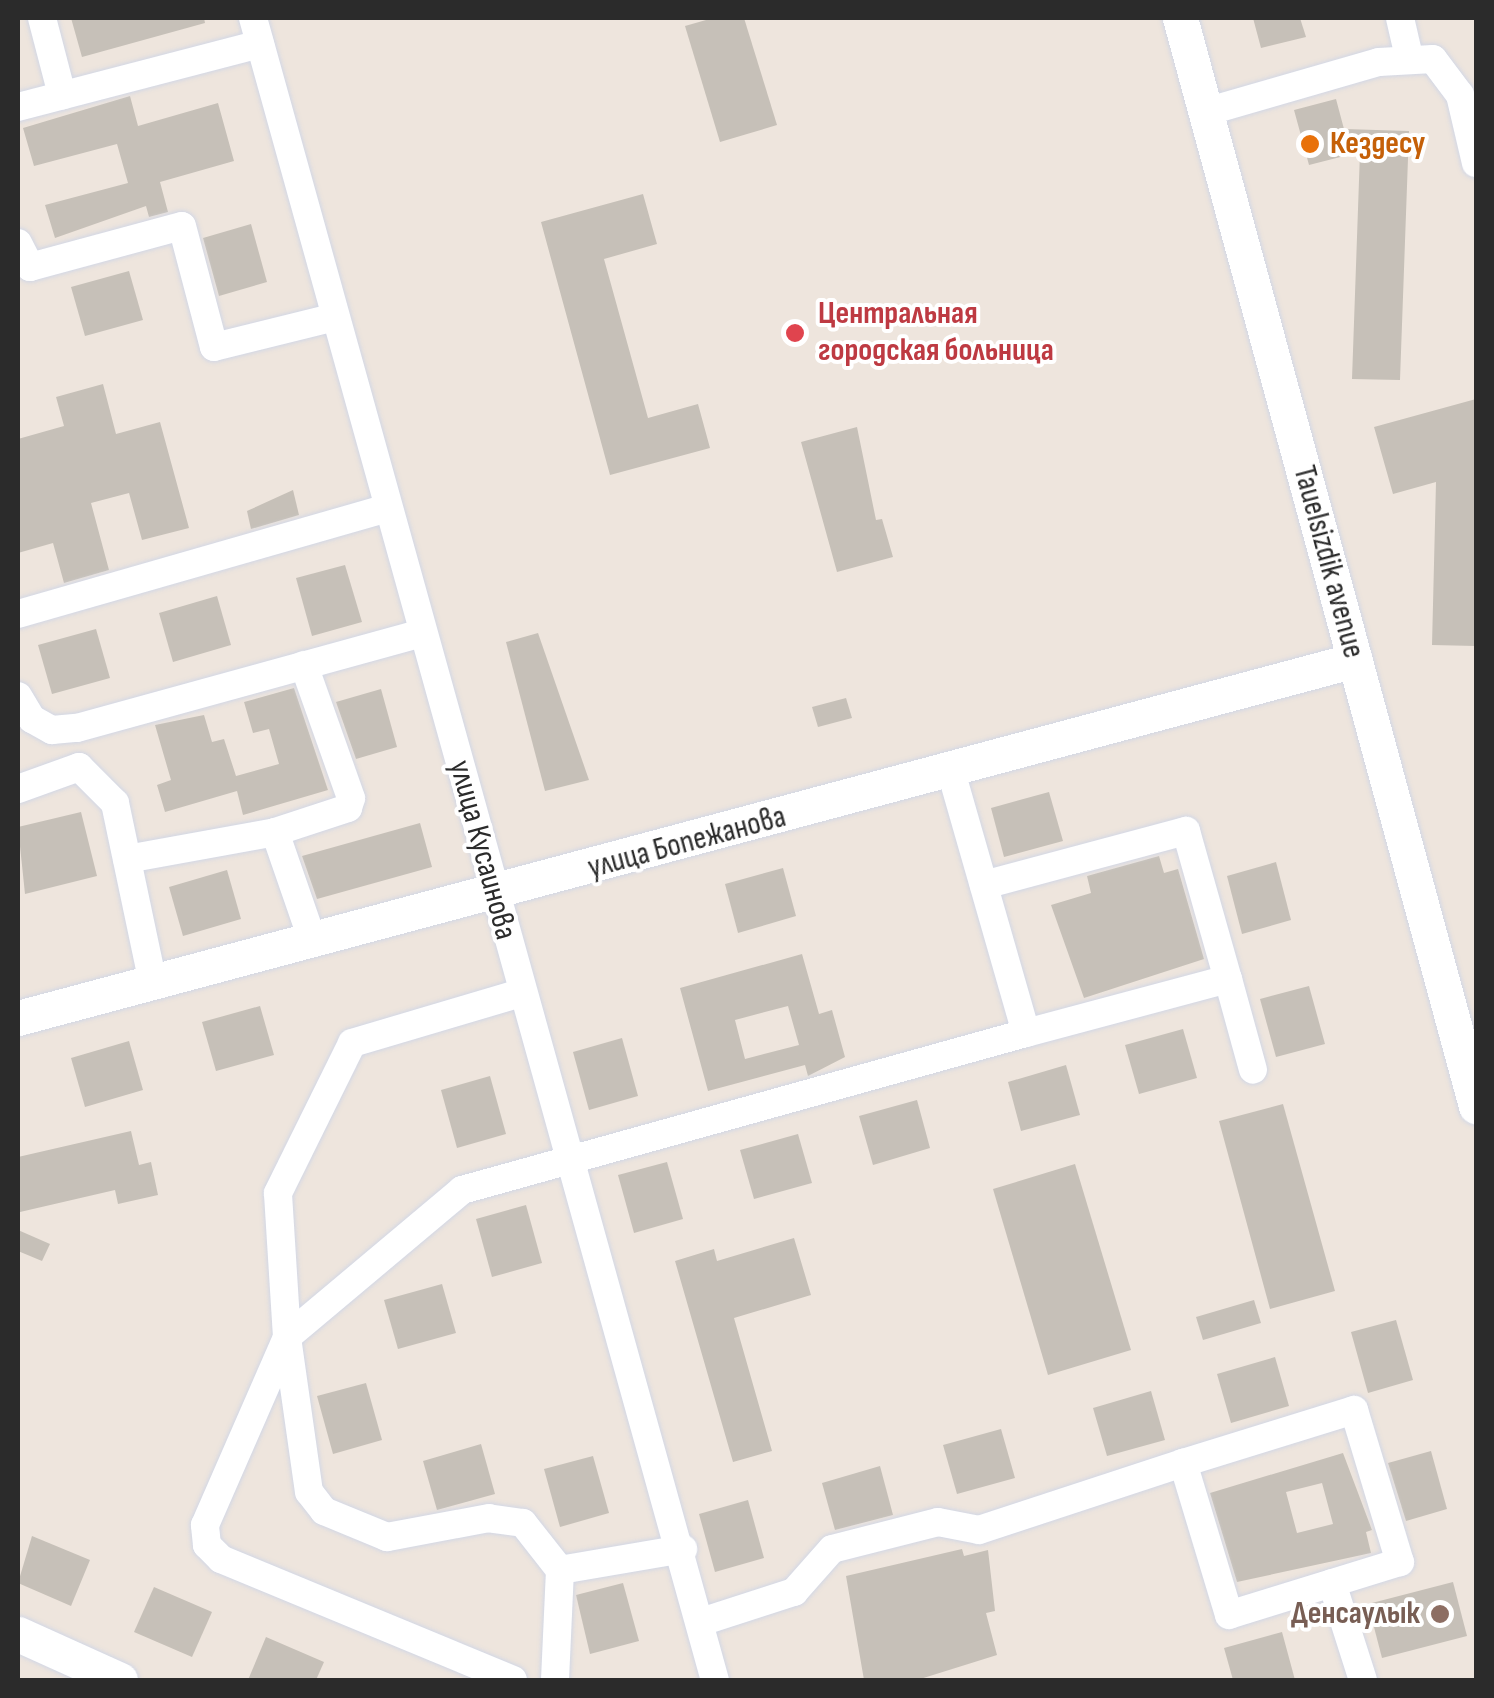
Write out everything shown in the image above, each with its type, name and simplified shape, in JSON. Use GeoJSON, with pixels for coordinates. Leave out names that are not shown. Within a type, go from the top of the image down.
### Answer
{"type":"FeatureCollection","features":[{"type":"Feature","properties":{"kind":"street"},"geometry":{"type":"LineString","coordinates":[[42,18],[62,95]]}},
{"type":"Feature","properties":{"kind":"street","name":"Tauelsizdik avenue"},"geometry":{"type":"LineString","coordinates":[[1180,18],[1209,111],[1476,1106]]}},
{"type":"Feature","properties":{"kind":"street"},"geometry":{"type":"LineString","coordinates":[[1400,18],[1409,56]]}},
{"type":"Feature","properties":{"kind":"street"},"geometry":{"type":"LineString","coordinates":[[18,107],[256,31]]}},
{"type":"Feature","properties":{"kind":"street","name":"улица Кусаинова"},"geometry":{"type":"LineString","coordinates":[[256,31],[521,993],[704,1621],[716,1680]]}},
{"type":"Feature","properties":{"kind":"street"},"geometry":{"type":"LineString","coordinates":[[1209,111],[1409,56],[1433,59],[1450,77],[1476,164]]}},
{"type":"Feature","properties":{"kind":"street"},"geometry":{"type":"LineString","coordinates":[[19,236],[30,268],[182,226],[214,348],[335,316]]}},
{"type":"Feature","properties":{"kind":"street"},"geometry":{"type":"LineString","coordinates":[[18,614],[388,508]]}},
{"type":"Feature","properties":{"kind":"street"},"geometry":{"type":"LineString","coordinates":[[18,738],[422,633]]}},
{"type":"Feature","properties":{"kind":"street","name":"улица Бопежанова"},"geometry":{"type":"LineString","coordinates":[[20,1010],[153,983],[494,896],[1355,660]]}},
{"type":"Feature","properties":{"kind":"street"},"geometry":{"type":"LineString","coordinates":[[127,859],[275,832],[340,814],[351,798],[304,664]]}},
{"type":"Feature","properties":{"kind":"street"},"geometry":{"type":"LineString","coordinates":[[18,696],[32,719],[52,730]]}},
{"type":"Feature","properties":{"kind":"street"},"geometry":{"type":"LineString","coordinates":[[18,788],[79,767],[115,803],[153,983]]}},
{"type":"Feature","properties":{"kind":"street"},"geometry":{"type":"LineString","coordinates":[[951,771],[1026,1033]]}},
{"type":"Feature","properties":{"kind":"street"},"geometry":{"type":"LineString","coordinates":[[984,884],[1186,831],[1253,1070]]}},
{"type":"Feature","properties":{"kind":"street"},"geometry":{"type":"LineString","coordinates":[[275,832],[312,942]]}},
{"type":"Feature","properties":{"kind":"street"},"geometry":{"type":"LineString","coordinates":[[513,1680],[221,1559],[208,1546],[205,1525],[287,1337],[462,1190],[570,1156],[1228,979]]}},
{"type":"Feature","properties":{"kind":"street"},"geometry":{"type":"LineString","coordinates":[[521,993],[352,1044],[278,1193],[287,1337],[309,1492],[324,1510],[386,1537],[489,1518],[523,1523],[560,1570],[555,1680]]}},
{"type":"Feature","properties":{"kind":"street"},"geometry":{"type":"LineString","coordinates":[[704,1621],[794,1592],[832,1550],[938,1522],[979,1530],[1182,1464],[1354,1410],[1400,1562],[1229,1614],[1182,1464]]}},
{"type":"Feature","properties":{"kind":"street"},"geometry":{"type":"LineString","coordinates":[[560,1570],[683,1549]]}},
{"type":"Feature","properties":{"kind":"street"},"geometry":{"type":"LineString","coordinates":[[1332,1582],[1363,1680]]}},
{"type":"Feature","properties":{"kind":"street"},"geometry":{"type":"LineString","coordinates":[[18,1634],[120,1680]]}},
{"type":"Feature","properties":{"kind":"building"},"geometry":{"type":"Polygon","coordinates":[[[71,18],[204,18],[205,23],[82,57],[71,18]]]}},
{"type":"Feature","properties":{"kind":"building"},"geometry":{"type":"Polygon","coordinates":[[[713,18],[744,18],[777,125],[720,142],[685,26],[713,18]]]}},
{"type":"Feature","properties":{"kind":"building"},"geometry":{"type":"Polygon","coordinates":[[[1253,18],[1300,18],[1306,37],[1261,48],[1253,18]]]}},
{"type":"Feature","properties":{"kind":"building"},"geometry":{"type":"Polygon","coordinates":[[[130,96],[138,126],[218,103],[234,161],[160,182],[168,212],[149,217],[146,206],[55,238],[45,205],[128,183],[117,144],[34,166],[23,128],[130,96]]]}},
{"type":"Feature","properties":{"kind":"building"},"geometry":{"type":"Polygon","coordinates":[[[1336,99],[1344,129],[1409,131],[1400,380],[1352,379],[1360,152],[1309,165],[1294,110],[1336,99]]]}},
{"type":"Feature","properties":{"kind":"building"},"geometry":{"type":"Polygon","coordinates":[[[643,194],[657,244],[604,259],[648,418],[698,404],[710,448],[610,475],[541,222],[643,194]]]}},
{"type":"Feature","properties":{"kind":"building"},"geometry":{"type":"Polygon","coordinates":[[[251,224],[267,282],[219,296],[203,238],[251,224]]]}},
{"type":"Feature","properties":{"kind":"building"},"geometry":{"type":"Polygon","coordinates":[[[129,271],[143,320],[85,336],[71,287],[129,271]]]}},
{"type":"Feature","properties":{"kind":"building"},"geometry":{"type":"Polygon","coordinates":[[[103,384],[116,434],[160,422],[189,528],[142,540],[129,493],[91,503],[109,570],[64,583],[53,543],[18,553],[18,439],[64,426],[56,397],[103,384]]]}},
{"type":"Feature","properties":{"kind":"building"},"geometry":{"type":"Polygon","coordinates":[[[1476,399],[1476,646],[1432,645],[1436,482],[1393,494],[1374,427],[1476,399]]]}},
{"type":"Feature","properties":{"kind":"building"},"geometry":{"type":"Polygon","coordinates":[[[857,427],[876,520],[882,519],[893,557],[837,572],[801,442],[857,427]]]}},
{"type":"Feature","properties":{"kind":"building"},"geometry":{"type":"Polygon","coordinates":[[[293,490],[299,515],[251,529],[247,511],[293,490]]]}},
{"type":"Feature","properties":{"kind":"building"},"geometry":{"type":"Polygon","coordinates":[[[345,565],[362,622],[312,636],[296,578],[345,565]]]}},
{"type":"Feature","properties":{"kind":"building"},"geometry":{"type":"Polygon","coordinates":[[[217,596],[231,645],[173,662],[159,613],[217,596]]]}},
{"type":"Feature","properties":{"kind":"building"},"geometry":{"type":"Polygon","coordinates":[[[96,629],[110,678],[52,694],[38,645],[96,629]]]}},
{"type":"Feature","properties":{"kind":"building"},"geometry":{"type":"Polygon","coordinates":[[[538,633],[589,780],[545,791],[506,642],[538,633]]]}},
{"type":"Feature","properties":{"kind":"building"},"geometry":{"type":"Polygon","coordinates":[[[294,688],[328,790],[243,815],[237,791],[165,812],[157,785],[171,780],[155,725],[204,715],[212,742],[224,739],[236,776],[279,764],[269,729],[253,733],[244,702],[294,688]]]}},
{"type":"Feature","properties":{"kind":"building"},"geometry":{"type":"Polygon","coordinates":[[[381,689],[397,747],[356,759],[336,702],[381,689]]]}},
{"type":"Feature","properties":{"kind":"building"},"geometry":{"type":"Polygon","coordinates":[[[846,698],[852,718],[818,727],[812,707],[846,698]]]}},
{"type":"Feature","properties":{"kind":"building"},"geometry":{"type":"Polygon","coordinates":[[[1049,792],[1063,841],[1004,857],[991,808],[1049,792]]]}},
{"type":"Feature","properties":{"kind":"building"},"geometry":{"type":"Polygon","coordinates":[[[81,812],[97,876],[25,894],[18,827],[81,812]]]}},
{"type":"Feature","properties":{"kind":"building"},"geometry":{"type":"Polygon","coordinates":[[[420,823],[432,867],[317,899],[302,856],[420,823]]]}},
{"type":"Feature","properties":{"kind":"building"},"geometry":{"type":"Polygon","coordinates":[[[1159,856],[1164,873],[1178,869],[1204,959],[1084,998],[1051,905],[1091,893],[1087,876],[1159,856]]]}},
{"type":"Feature","properties":{"kind":"building"},"geometry":{"type":"Polygon","coordinates":[[[1276,862],[1291,920],[1242,934],[1227,876],[1276,862]]]}},
{"type":"Feature","properties":{"kind":"building"},"geometry":{"type":"Polygon","coordinates":[[[783,868],[796,916],[738,933],[725,884],[783,868]]]}},
{"type":"Feature","properties":{"kind":"building"},"geometry":{"type":"Polygon","coordinates":[[[227,870],[241,919],[183,936],[169,887],[227,870]]]}},
{"type":"Feature","properties":{"kind":"building"},"geometry":{"type":"Polygon","coordinates":[[[802,954],[819,1014],[832,1010],[845,1057],[808,1076],[805,1065],[708,1091],[680,988],[802,954]],[[788,1006],[735,1020],[745,1059],[799,1045],[788,1006]]]}},
{"type":"Feature","properties":{"kind":"building"},"geometry":{"type":"Polygon","coordinates":[[[1309,986],[1325,1044],[1276,1057],[1260,999],[1309,986]]]}},
{"type":"Feature","properties":{"kind":"building"},"geometry":{"type":"Polygon","coordinates":[[[260,1006],[274,1055],[216,1071],[202,1022],[260,1006]]]}},
{"type":"Feature","properties":{"kind":"building"},"geometry":{"type":"Polygon","coordinates":[[[1183,1029],[1197,1078],[1139,1094],[1125,1045],[1183,1029]]]}},
{"type":"Feature","properties":{"kind":"building"},"geometry":{"type":"Polygon","coordinates":[[[622,1038],[638,1096],[589,1110],[573,1052],[622,1038]]]}},
{"type":"Feature","properties":{"kind":"building"},"geometry":{"type":"Polygon","coordinates":[[[129,1041],[143,1090],[85,1107],[71,1058],[129,1041]]]}},
{"type":"Feature","properties":{"kind":"building"},"geometry":{"type":"Polygon","coordinates":[[[1066,1065],[1080,1115],[1021,1131],[1008,1082],[1066,1065]]]}},
{"type":"Feature","properties":{"kind":"building"},"geometry":{"type":"Polygon","coordinates":[[[490,1076],[506,1134],[457,1148],[441,1090],[490,1076]]]}},
{"type":"Feature","properties":{"kind":"building"},"geometry":{"type":"Polygon","coordinates":[[[917,1100],[930,1148],[873,1165],[859,1116],[917,1100]]]}},
{"type":"Feature","properties":{"kind":"building"},"geometry":{"type":"Polygon","coordinates":[[[1283,1104],[1335,1291],[1270,1309],[1219,1121],[1283,1104]]]}},
{"type":"Feature","properties":{"kind":"building"},"geometry":{"type":"Polygon","coordinates":[[[131,1131],[139,1165],[151,1162],[158,1195],[118,1204],[115,1190],[20,1212],[18,1157],[131,1131]]]}},
{"type":"Feature","properties":{"kind":"building"},"geometry":{"type":"Polygon","coordinates":[[[798,1134],[812,1183],[754,1199],[740,1150],[798,1134]]]}},
{"type":"Feature","properties":{"kind":"building"},"geometry":{"type":"Polygon","coordinates":[[[667,1162],[683,1219],[634,1233],[618,1175],[667,1162]]]}},
{"type":"Feature","properties":{"kind":"building"},"geometry":{"type":"Polygon","coordinates":[[[1075,1164],[1131,1350],[1048,1375],[993,1189],[1075,1164]]]}},
{"type":"Feature","properties":{"kind":"building"},"geometry":{"type":"Polygon","coordinates":[[[526,1205],[542,1263],[492,1277],[476,1219],[526,1205]]]}},
{"type":"Feature","properties":{"kind":"building"},"geometry":{"type":"Polygon","coordinates":[[[18,1230],[50,1244],[42,1261],[18,1251],[18,1230]]]}},
{"type":"Feature","properties":{"kind":"building"},"geometry":{"type":"Polygon","coordinates":[[[794,1238],[811,1295],[734,1318],[772,1451],[733,1462],[675,1261],[714,1249],[717,1261],[794,1238]]]}},
{"type":"Feature","properties":{"kind":"building"},"geometry":{"type":"Polygon","coordinates":[[[442,1284],[456,1333],[398,1349],[384,1300],[442,1284]]]}},
{"type":"Feature","properties":{"kind":"building"},"geometry":{"type":"Polygon","coordinates":[[[1254,1300],[1261,1323],[1203,1340],[1196,1317],[1254,1300]]]}},
{"type":"Feature","properties":{"kind":"building"},"geometry":{"type":"Polygon","coordinates":[[[1396,1320],[1413,1380],[1368,1393],[1351,1332],[1396,1320]]]}},
{"type":"Feature","properties":{"kind":"building"},"geometry":{"type":"Polygon","coordinates":[[[1275,1357],[1289,1406],[1231,1423],[1217,1374],[1275,1357]]]}},
{"type":"Feature","properties":{"kind":"building"},"geometry":{"type":"Polygon","coordinates":[[[366,1383],[382,1440],[333,1454],[317,1396],[366,1383]]]}},
{"type":"Feature","properties":{"kind":"building"},"geometry":{"type":"Polygon","coordinates":[[[1151,1391],[1165,1440],[1107,1456],[1093,1408],[1151,1391]]]}},
{"type":"Feature","properties":{"kind":"building"},"geometry":{"type":"Polygon","coordinates":[[[1001,1429],[1015,1478],[957,1494],[943,1445],[1001,1429]]]}},
{"type":"Feature","properties":{"kind":"building"},"geometry":{"type":"Polygon","coordinates":[[[481,1444],[495,1494],[437,1510],[423,1461],[481,1444]]]}},
{"type":"Feature","properties":{"kind":"building"},"geometry":{"type":"Polygon","coordinates":[[[1431,1451],[1447,1509],[1406,1521],[1388,1463],[1431,1451]]]}},
{"type":"Feature","properties":{"kind":"building"},"geometry":{"type":"Polygon","coordinates":[[[1343,1453],[1372,1530],[1366,1532],[1371,1553],[1237,1582],[1210,1493],[1343,1453]],[[1322,1483],[1286,1492],[1297,1533],[1333,1524],[1322,1483]]]}},
{"type":"Feature","properties":{"kind":"building"},"geometry":{"type":"Polygon","coordinates":[[[593,1456],[609,1513],[560,1527],[544,1469],[593,1456]]]}},
{"type":"Feature","properties":{"kind":"building"},"geometry":{"type":"Polygon","coordinates":[[[880,1466],[893,1515],[835,1530],[822,1483],[880,1466]]]}},
{"type":"Feature","properties":{"kind":"building"},"geometry":{"type":"Polygon","coordinates":[[[748,1500],[764,1558],[715,1572],[699,1514],[748,1500]]]}},
{"type":"Feature","properties":{"kind":"building"},"geometry":{"type":"Polygon","coordinates":[[[32,1536],[90,1560],[71,1606],[18,1583],[32,1536]]]}},
{"type":"Feature","properties":{"kind":"building"},"geometry":{"type":"Polygon","coordinates":[[[962,1549],[964,1556],[988,1550],[995,1611],[986,1613],[997,1655],[917,1680],[864,1680],[846,1576],[962,1549]]]}},
{"type":"Feature","properties":{"kind":"building"},"geometry":{"type":"Polygon","coordinates":[[[1453,1582],[1467,1636],[1382,1658],[1368,1604],[1453,1582]]]}},
{"type":"Feature","properties":{"kind":"building"},"geometry":{"type":"Polygon","coordinates":[[[623,1583],[639,1641],[590,1654],[576,1595],[623,1583]]]}},
{"type":"Feature","properties":{"kind":"building"},"geometry":{"type":"Polygon","coordinates":[[[154,1587],[212,1612],[192,1657],[134,1632],[154,1587]]]}},
{"type":"Feature","properties":{"kind":"building"},"geometry":{"type":"Polygon","coordinates":[[[1282,1632],[1295,1680],[1233,1680],[1224,1648],[1282,1632]]]}},
{"type":"Feature","properties":{"kind":"building"},"geometry":{"type":"Polygon","coordinates":[[[266,1637],[324,1662],[316,1680],[248,1680],[266,1637]]]}},
{"type":"Feature","properties":{"kind":"place","name":"Кездесу"},"geometry":{"type":"Point","coordinates":[1310,144]}},
{"type":"Feature","properties":{"kind":"place","name":"Центральная городская больница"},"geometry":{"type":"Point","coordinates":[795,333]}},
{"type":"Feature","properties":{"kind":"place","name":"Денсаулык"},"geometry":{"type":"Point","coordinates":[1440,1614]}}]}
